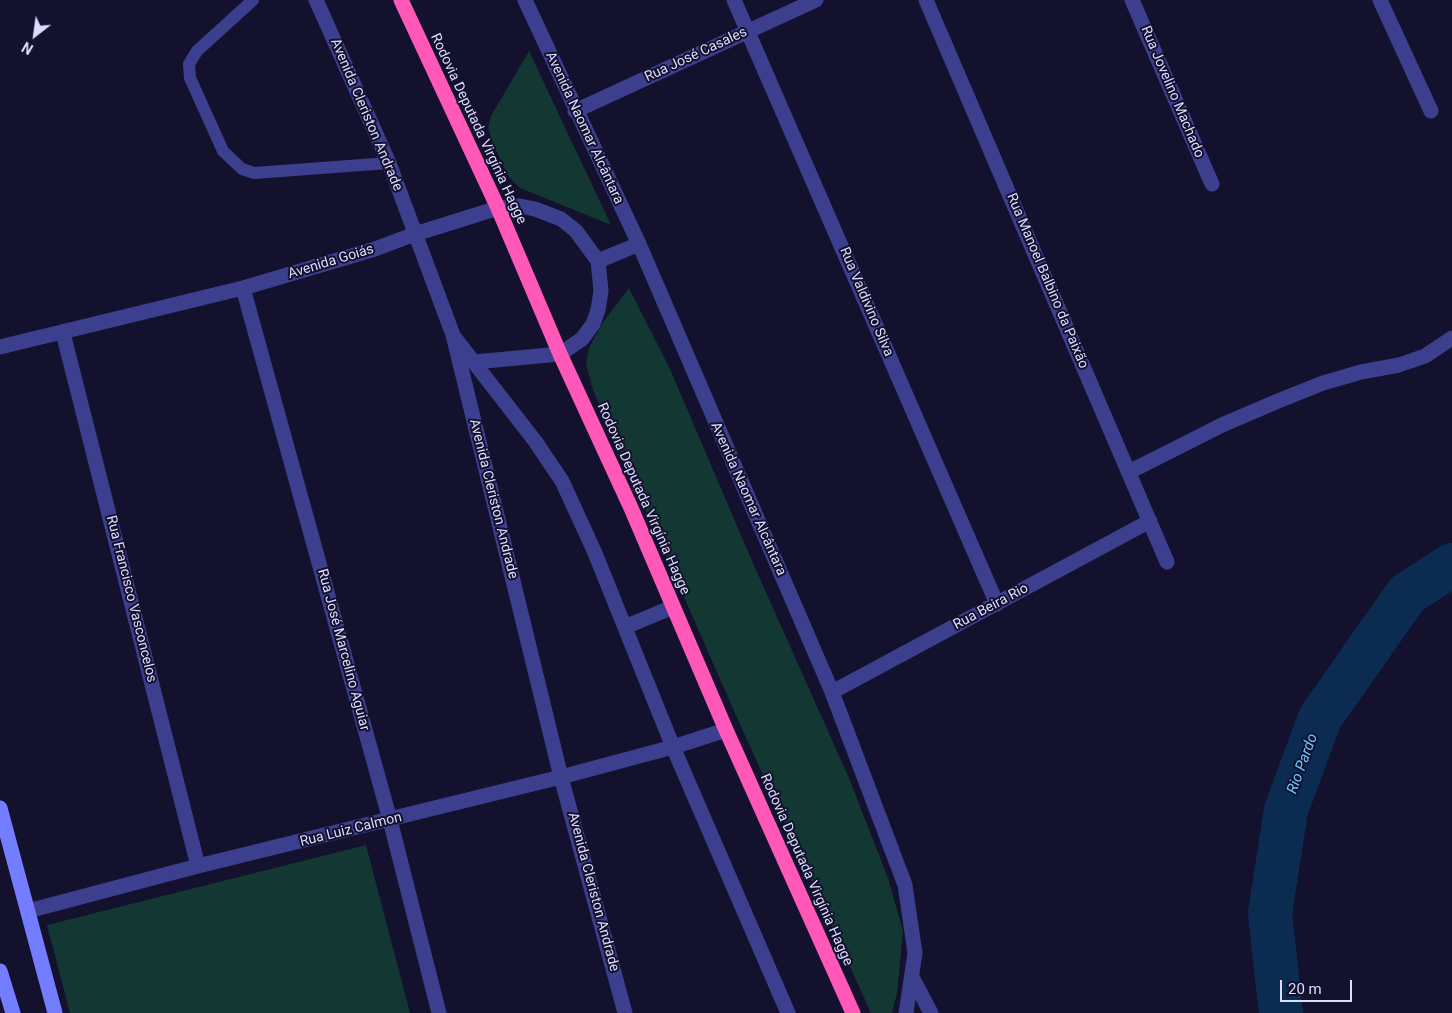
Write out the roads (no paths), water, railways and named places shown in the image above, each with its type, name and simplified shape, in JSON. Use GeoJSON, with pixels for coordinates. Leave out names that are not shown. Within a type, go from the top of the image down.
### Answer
{"type":"FeatureCollection","features":[{"type":"Feature","properties":{"kind":"highway","name":"Rodovia Deputada Virgínia Hagge"},"geometry":{"type":"LineString","coordinates":[[401,0],[498,208],[560,354],[631,508],[726,730],[853,1013]]}},
{"type":"Feature","properties":{"kind":"street","name":"Avenida Cleriston Andrade"},"geometry":{"type":"LineString","coordinates":[[316,0],[389,163],[453,335],[561,777],[625,1013]]}},
{"type":"Feature","properties":{"kind":"street","name":"Avenida Naomar Alcântara"},"geometry":{"type":"LineString","coordinates":[[525,0],[575,111],[639,244],[832,692],[904,885],[915,953],[913,979],[906,1013]]}},
{"type":"Feature","properties":{"kind":"street","name":"Rua Valdivino Silva"},"geometry":{"type":"LineString","coordinates":[[734,0],[997,604]]}},
{"type":"Feature","properties":{"kind":"street","name":"Rua José Casales"},"geometry":{"type":"LineString","coordinates":[[575,111],[816,0]]}},
{"type":"Feature","properties":{"kind":"street","name":"Rua Manoel Balbino da Paixão"},"geometry":{"type":"LineString","coordinates":[[926,0],[1168,562]]}},
{"type":"Feature","properties":{"kind":"street","name":"Rua Jovelino Machado"},"geometry":{"type":"LineString","coordinates":[[1132,0],[1212,184]]}},
{"type":"Feature","properties":{"kind":"street"},"geometry":{"type":"LineString","coordinates":[[1380,0],[1431,112]]}},
{"type":"Feature","properties":{"kind":"street","name":"Avenida Goiás"},"geometry":{"type":"LineString","coordinates":[[0,347],[243,288],[375,249],[415,234],[498,208],[528,208],[561,219],[576,231],[598,261]]}},
{"type":"Feature","properties":{"kind":"street"},"geometry":{"type":"LineString","coordinates":[[474,362],[560,354],[582,339],[593,324],[602,291],[598,261],[639,244]]}},
{"type":"Feature","properties":{"kind":"street","name":"Rua José Marcelino Aguiar"},"geometry":{"type":"LineString","coordinates":[[243,288],[390,820],[439,1013]]}},
{"type":"Feature","properties":{"kind":"street","name":"Rua Francisco Vasconcelos"},"geometry":{"type":"LineString","coordinates":[[63,333],[198,866]]}},
{"type":"Feature","properties":{"kind":"street"},"geometry":{"type":"LineString","coordinates":[[453,335],[535,441],[562,480],[595,553],[673,747],[788,1013]]}},
{"type":"Feature","properties":{"kind":"street"},"geometry":{"type":"LineString","coordinates":[[1129,472],[1222,426],[1278,402],[1323,384],[1361,372],[1399,365],[1425,356],[1452,338]]}},
{"type":"Feature","properties":{"kind":"street","name":"Rua Beira Rio"},"geometry":{"type":"LineString","coordinates":[[832,692],[1150,522]]}},
{"type":"Feature","properties":{"kind":"street"},"geometry":{"type":"LineString","coordinates":[[625,627],[673,607]]}},
{"type":"Feature","properties":{"kind":"street","name":"Rua Luiz Calmon"},"geometry":{"type":"LineString","coordinates":[[28,911],[198,866],[561,777],[673,747],[726,730]]}},
{"type":"Feature","properties":{"kind":"street"},"geometry":{"type":"LineString","coordinates":[[0,808],[3,828],[28,911],[55,1013]]}},
{"type":"Feature","properties":{"kind":"street"},"geometry":{"type":"LineString","coordinates":[[0,970],[12,1013]]}},
{"type":"Feature","properties":{"kind":"street"},"geometry":{"type":"LineString","coordinates":[[913,979],[931,1013]]}},
{"type":"Feature","properties":{"kind":"lane"},"geometry":{"type":"LineString","coordinates":[[253,0],[197,51],[189,64],[190,78],[224,151],[242,169],[254,173],[389,163]]}},
{"type":"Feature","properties":{"kind":"waterway","name":"Rio Pardo"},"geometry":{"type":"LineString","coordinates":[[1281,1013],[1270,913],[1286,810],[1320,718],[1407,594],[1452,565]]}}]}
